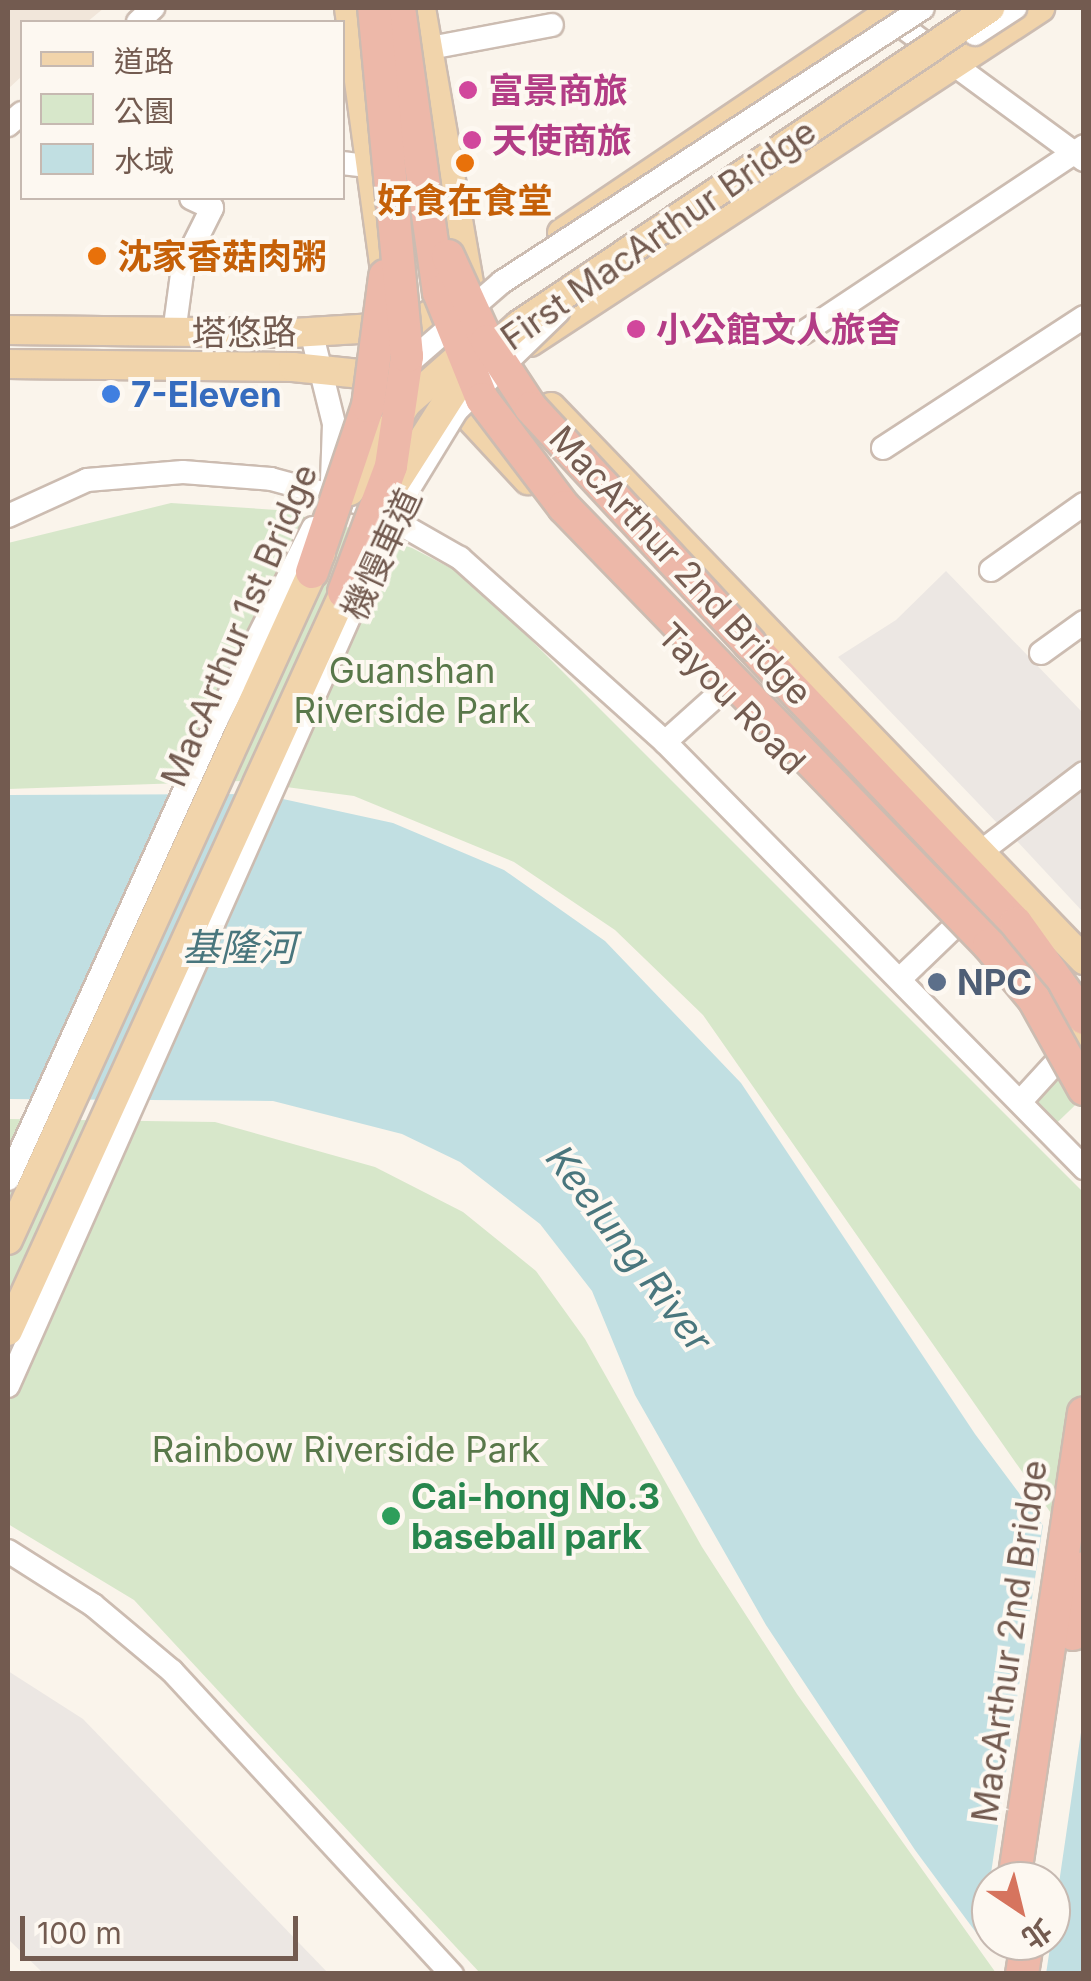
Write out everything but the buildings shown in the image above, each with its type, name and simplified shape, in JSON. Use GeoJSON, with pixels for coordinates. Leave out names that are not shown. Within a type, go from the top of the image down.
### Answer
{"type":"FeatureCollection","features":[{"type":"Feature","properties":{"kind":"highway","name":"MacArthur 1st Bridge"},"geometry":{"type":"LineString","coordinates":[[8,1238],[312,572],[368,406],[384,309],[386,136],[377,8]]}},
{"type":"Feature","properties":{"kind":"highway"},"geometry":{"type":"LineString","coordinates":[[8,1334],[344,592],[391,466],[406,372],[377,8]]}},
{"type":"Feature","properties":{"kind":"highway","name":"MacArthur 2nd Bridge"},"geometry":{"type":"LineString","coordinates":[[400,8],[424,222],[454,336],[482,399],[564,507],[989,945],[1080,1050]]}},
{"type":"Feature","properties":{"kind":"highway"},"geometry":{"type":"LineString","coordinates":[[437,382],[510,422],[1022,959],[1058,1007],[1080,1050]]}},
{"type":"Feature","properties":{"kind":"highway","name":"MacArthur 2nd Bridge"},"geometry":{"type":"LineString","coordinates":[[1017,1861],[1084,1412]]}},
{"type":"Feature","properties":{"kind":"highway","name":"MacArthur 2nd Bridge"},"geometry":{"type":"LineString","coordinates":[[1039,1861],[1084,1568]]}},
{"type":"Feature","properties":{"kind":"main road","name":"Tayou Road"},"geometry":{"type":"LineString","coordinates":[[349,8],[354,165],[377,247],[408,326],[437,382],[723,690],[1080,1050]]}},
{"type":"Feature","properties":{"kind":"main road"},"geometry":{"type":"LineString","coordinates":[[377,8],[407,238],[408,326]]}},
{"type":"Feature","properties":{"kind":"main road"},"geometry":{"type":"LineString","coordinates":[[421,8],[425,49],[471,292],[500,358]]}},
{"type":"Feature","properties":{"kind":"main road","name":"First MacArthur Bridge"},"geometry":{"type":"LineString","coordinates":[[8,1238],[348,494],[407,403],[456,357],[516,314],[981,8]]}},
{"type":"Feature","properties":{"kind":"main road","name":"First MacArthur Bridge"},"geometry":{"type":"LineString","coordinates":[[8,1334],[397,477],[432,418],[466,372],[572,286],[990,8]]}},
{"type":"Feature","properties":{"kind":"main road"},"geometry":{"type":"LineString","coordinates":[[437,382],[500,358],[558,327],[1040,8]]}},
{"type":"Feature","properties":{"kind":"main road","name":"塔悠路"},"geometry":{"type":"LineString","coordinates":[[8,330],[311,332],[408,326],[471,292],[885,10]]}},
{"type":"Feature","properties":{"kind":"main road","name":"Tayou Road"},"geometry":{"type":"LineString","coordinates":[[500,358],[1084,960]]}},
{"type":"Feature","properties":{"kind":"main road","name":"塔悠路"},"geometry":{"type":"LineString","coordinates":[[8,364],[321,370],[437,382]]}},
{"type":"Feature","properties":{"kind":"street","name":"機慢車道"},"geometry":{"type":"LineString","coordinates":[[8,1179],[216,721],[372,408],[418,350],[502,282],[923,8]]}},
{"type":"Feature","properties":{"kind":"street","name":"機慢車道"},"geometry":{"type":"LineString","coordinates":[[8,1386],[399,505],[457,410],[568,304],[1015,8]]}},
{"type":"Feature","properties":{"kind":"street"},"geometry":{"type":"LineString","coordinates":[[802,333],[1080,153],[954,66],[885,10]]}},
{"type":"Feature","properties":{"kind":"street"},"geometry":{"type":"LineString","coordinates":[[425,49],[552,25]]}},
{"type":"Feature","properties":{"kind":"street"},"geometry":{"type":"LineString","coordinates":[[174,333],[183,266],[212,208],[195,200]]}},
{"type":"Feature","properties":{"kind":"street"},"geometry":{"type":"LineString","coordinates":[[883,448],[1084,317]]}},
{"type":"Feature","properties":{"kind":"street"},"geometry":{"type":"LineString","coordinates":[[311,332],[334,424],[336,467],[328,494]]}},
{"type":"Feature","properties":{"kind":"street"},"geometry":{"type":"LineString","coordinates":[[8,516],[87,480],[184,472],[272,479],[367,506],[460,558],[665,742],[902,977],[1084,1168]]}},
{"type":"Feature","properties":{"kind":"street"},"geometry":{"type":"LineString","coordinates":[[990,570],[1084,504]]}},
{"type":"Feature","properties":{"kind":"street"},"geometry":{"type":"LineString","coordinates":[[1041,653],[1084,622]]}},
{"type":"Feature","properties":{"kind":"street"},"geometry":{"type":"LineString","coordinates":[[665,742],[723,690]]}},
{"type":"Feature","properties":{"kind":"street"},"geometry":{"type":"LineString","coordinates":[[978,854],[1084,773]]}},
{"type":"Feature","properties":{"kind":"street"},"geometry":{"type":"LineString","coordinates":[[902,977],[954,926]]}},
{"type":"Feature","properties":{"kind":"street"},"geometry":{"type":"LineString","coordinates":[[1020,1102],[1080,1050]]}},
{"type":"Feature","properties":{"kind":"street"},"geometry":{"type":"LineString","coordinates":[[9,1555],[94,1605],[172,1672],[452,1974]]}},
{"type":"Feature","properties":{"kind":"shaded area"},"geometry":{"type":"Polygon","coordinates":[[[8,8],[104,8],[89,20],[20,20],[20,78],[8,89],[8,8]]]}},
{"type":"Feature","properties":{"kind":"shaded area"},"geometry":{"type":"Polygon","coordinates":[[[946,571],[1083,713],[1083,761],[1000,826],[838,657],[896,620],[946,571]]]}},
{"type":"Feature","properties":{"kind":"shaded area"},"geometry":{"type":"Polygon","coordinates":[[[1083,785],[1083,912],[1015,839],[1083,785]]]}},
{"type":"Feature","properties":{"kind":"shaded area"},"geometry":{"type":"Polygon","coordinates":[[[8,1671],[83,1719],[328,1973],[43,1973],[8,1939],[8,1671]]]}},
{"type":"Feature","properties":{"kind":"green space","name":"Guanshan Riverside Park"},"geometry":{"type":"Polygon","coordinates":[[[171,503],[277,510],[350,528],[412,548],[468,577],[1083,1192],[1083,1559],[703,1015],[615,930],[514,862],[354,796],[241,781],[8,789],[8,543],[171,503]]]}},
{"type":"Feature","properties":{"kind":"green space"},"geometry":{"type":"Polygon","coordinates":[[[1059,1072],[1083,1097],[1051,1128],[1027,1103],[1059,1072]]]}},
{"type":"Feature","properties":{"kind":"green space","name":"Rainbow Riverside Park"},"geometry":{"type":"Polygon","coordinates":[[[8,1119],[215,1122],[375,1167],[463,1212],[536,1271],[585,1339],[702,1547],[797,1694],[971,1938],[971,1961],[987,1961],[996,1973],[480,1973],[134,1600],[8,1524],[8,1119]]]}},
{"type":"Feature","properties":{"kind":"water","name":"基隆河"},"geometry":{"type":"Polygon","coordinates":[[[260,794],[393,823],[504,870],[605,941],[741,1083],[975,1434],[1083,1579],[1083,1973],[1006,1973],[997,1961],[1071,1961],[1071,1861],[971,1861],[971,1926],[915,1850],[766,1625],[635,1395],[592,1291],[540,1224],[460,1162],[402,1134],[273,1101],[8,1099],[8,795],[260,794]]]}},
{"type":"Feature","properties":{"kind":"pier"},"geometry":{"type":"Polygon","coordinates":[[[1044,1518],[1084,1571],[1083,1719],[1062,1861],[993,1861],[1044,1518]]]}},
{"type":"Feature","properties":{"kind":"pier"},"geometry":{"type":"Polygon","coordinates":[[[990,1961],[1048,1961],[1046,1974],[1000,1974],[990,1961]]]}},
{"type":"Feature","properties":{"kind":"place","name":"富景商旅"},"geometry":{"type":"Point","coordinates":[468,90]}},
{"type":"Feature","properties":{"kind":"place","name":"天使商旅"},"geometry":{"type":"Point","coordinates":[472,140]}},
{"type":"Feature","properties":{"kind":"place","name":"好食在食堂"},"geometry":{"type":"Point","coordinates":[465,163]}},
{"type":"Feature","properties":{"kind":"place","name":"沈家香菇肉粥"},"geometry":{"type":"Point","coordinates":[97,256]}},
{"type":"Feature","properties":{"kind":"place","name":"小公館文人旅舍"},"geometry":{"type":"Point","coordinates":[636,329]}},
{"type":"Feature","properties":{"kind":"place","name":"7-Eleven"},"geometry":{"type":"Point","coordinates":[111,394]}},
{"type":"Feature","properties":{"kind":"place","name":"NPC"},"geometry":{"type":"Point","coordinates":[937,982]}},
{"type":"Feature","properties":{"kind":"place","name":"Cai-hong No.3 baseball park"},"geometry":{"type":"Point","coordinates":[391,1516]}},
{"type":"Feature","properties":{"kind":"water label","name":"Keelung River"},"geometry":{"type":"Point","coordinates":[629,1249]}}]}
